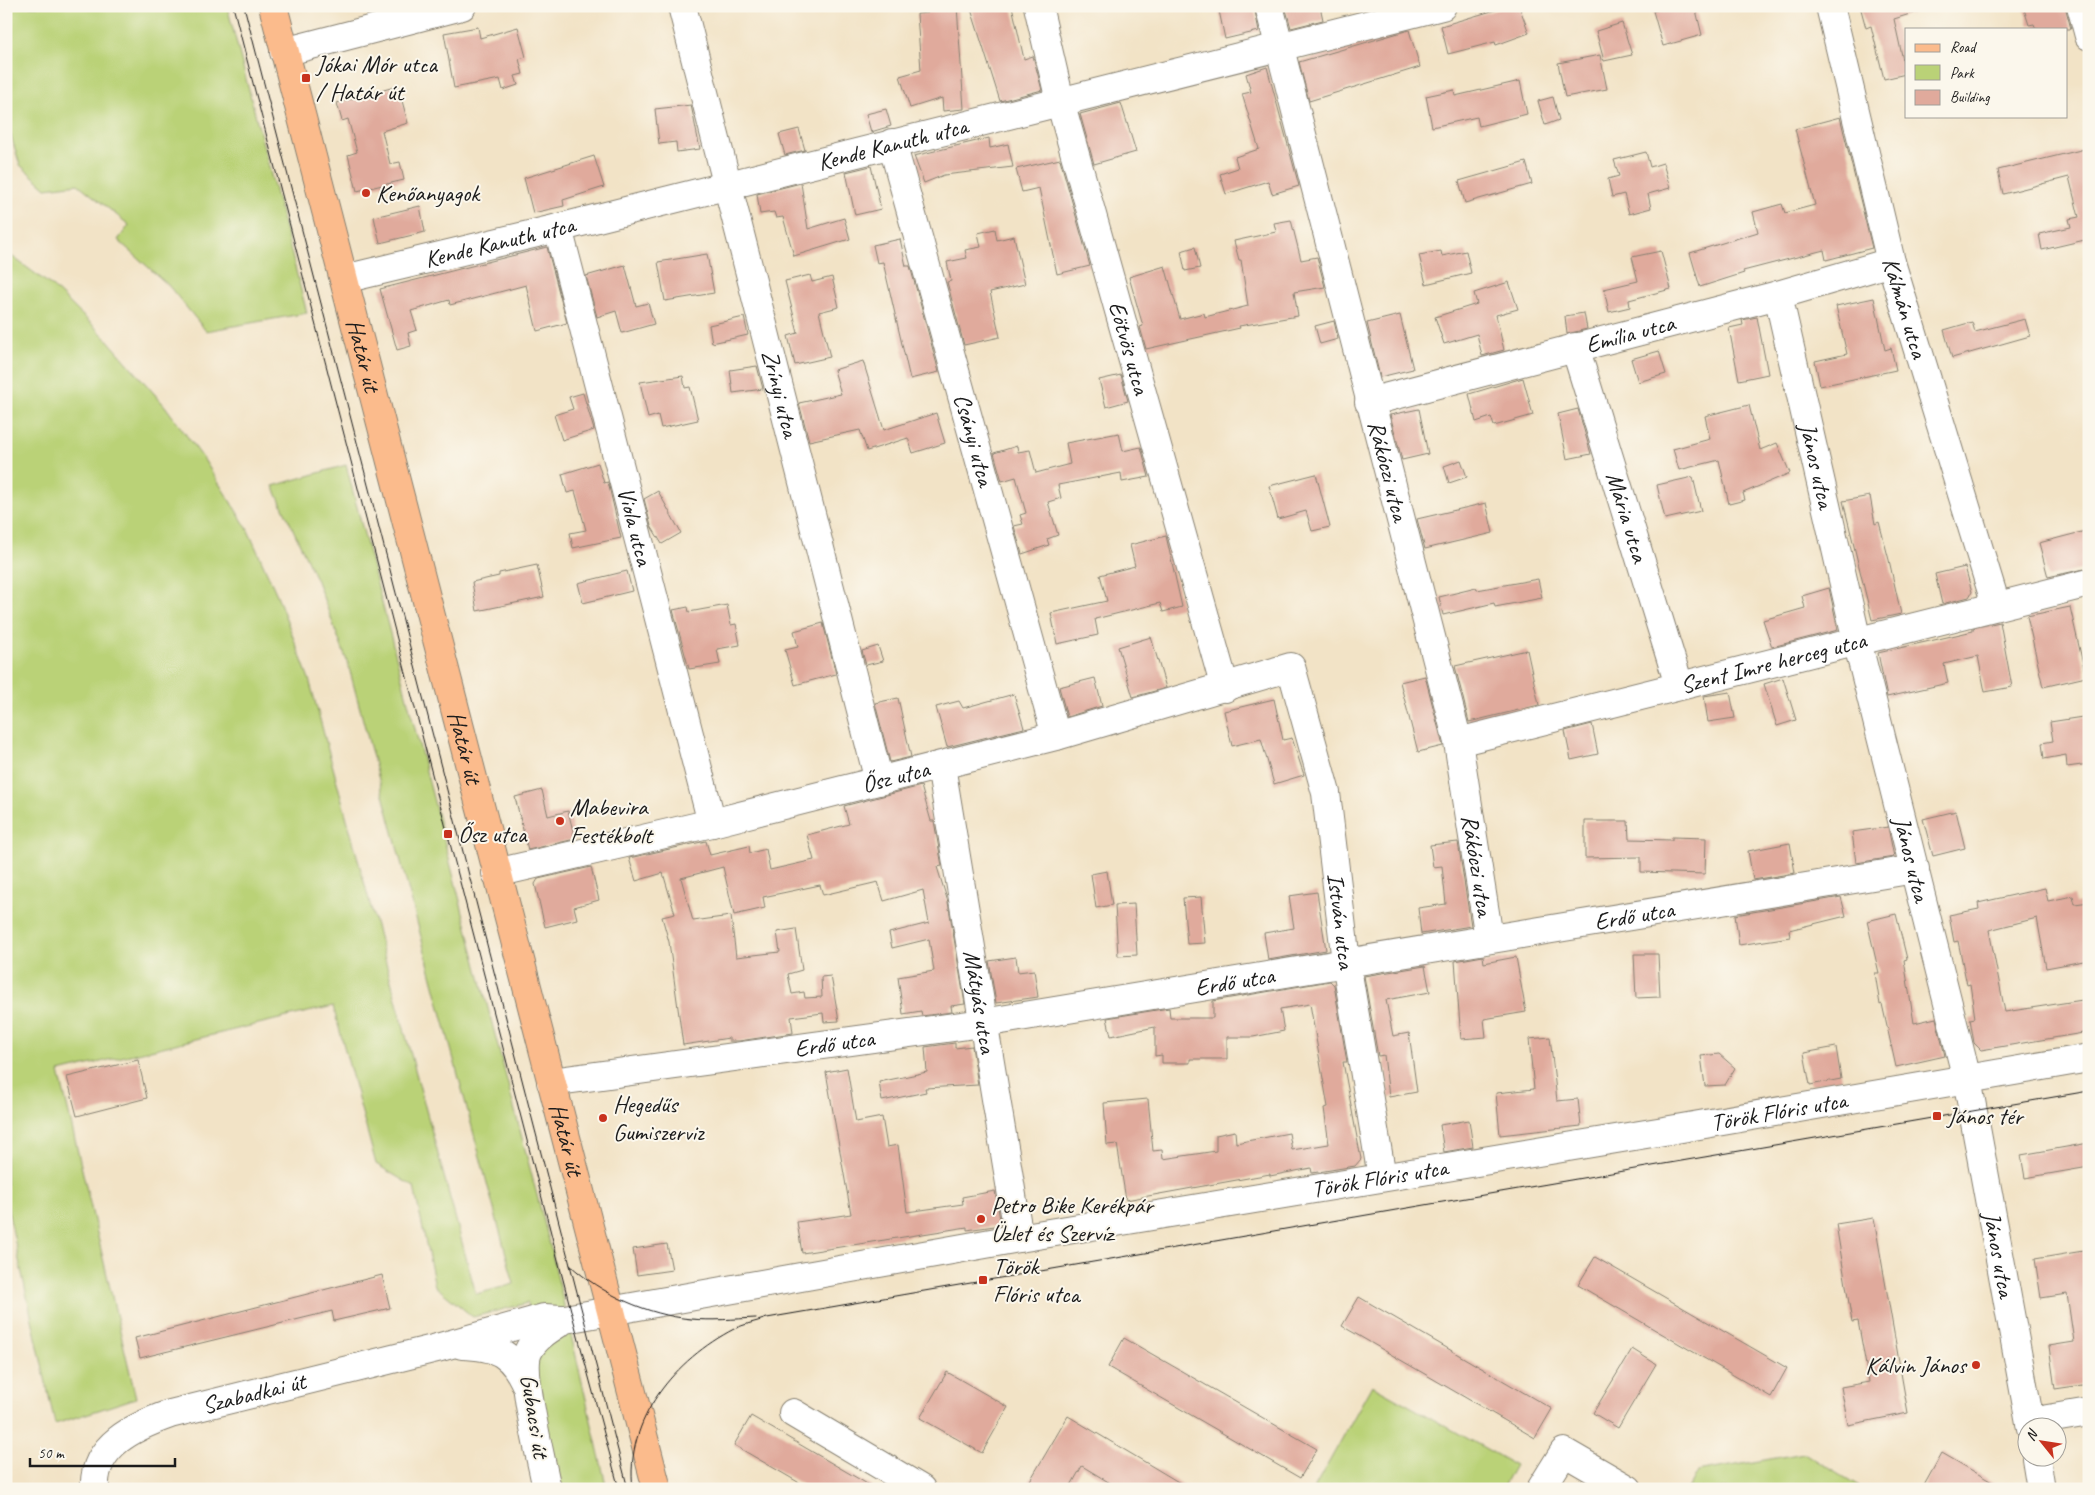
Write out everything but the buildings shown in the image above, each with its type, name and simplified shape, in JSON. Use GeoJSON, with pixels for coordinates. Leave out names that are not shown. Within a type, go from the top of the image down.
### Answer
{"type":"FeatureCollection","features":[{"type":"Feature","properties":{"kind":"main road","name":"Határ út"},"geometry":{"type":"LineString","coordinates":[[273,6],[496,874],[658,1489]]}},
{"type":"Feature","properties":{"kind":"street"},"geometry":{"type":"LineString","coordinates":[[284,52],[462,6]]}},
{"type":"Feature","properties":{"kind":"street","name":"Zrínyi utca"},"geometry":{"type":"LineString","coordinates":[[682,6],[879,781]]}},
{"type":"Feature","properties":{"kind":"street","name":"Eötvös utca"},"geometry":{"type":"LineString","coordinates":[[1038,6],[1060,100],[1225,688]]}},
{"type":"Feature","properties":{"kind":"street","name":"Rákóczi utca"},"geometry":{"type":"LineString","coordinates":[[1269,6],[1369,402],[1458,742],[1489,938]]}},
{"type":"Feature","properties":{"kind":"street","name":"Kende Kanuth utca"},"geometry":{"type":"LineString","coordinates":[[344,278],[558,228],[1060,100],[1442,6]]}},
{"type":"Feature","properties":{"kind":"street","name":"Kálmán utca"},"geometry":{"type":"LineString","coordinates":[[1830,6],[1891,262],[1996,605]]}},
{"type":"Feature","properties":{"kind":"street"},"geometry":{"type":"LineString","coordinates":[[2081,6],[2089,36]]}},
{"type":"Feature","properties":{"kind":"street","name":"Csányi utca"},"geometry":{"type":"LineString","coordinates":[[892,143],[1056,736]]}},
{"type":"Feature","properties":{"kind":"street","name":"Viola utca"},"geometry":{"type":"LineString","coordinates":[[558,228],[712,823]]}},
{"type":"Feature","properties":{"kind":"street","name":"Emília utca"},"geometry":{"type":"LineString","coordinates":[[1369,402],[1778,295],[1891,262]]}},
{"type":"Feature","properties":{"kind":"street","name":"János utca"},"geometry":{"type":"LineString","coordinates":[[1778,295],[1857,641],[1967,1079],[2029,1418]]}},
{"type":"Feature","properties":{"kind":"street","name":"Mária utca"},"geometry":{"type":"LineString","coordinates":[[1575,347],[1679,685]]}},
{"type":"Feature","properties":{"kind":"street","name":"Szent Imre herceg utca"},"geometry":{"type":"LineString","coordinates":[[1458,742],[2089,583]]}},
{"type":"Feature","properties":{"kind":"street","name":"Ősz utca"},"geometry":{"type":"LineString","coordinates":[[496,874],[941,766],[1056,736],[1225,688],[1291,667]]}},
{"type":"Feature","properties":{"kind":"street","name":"István utca"},"geometry":{"type":"LineString","coordinates":[[1291,667],[1326,793],[1346,962],[1382,1177]]}},
{"type":"Feature","properties":{"kind":"street","name":"Mátyás utca"},"geometry":{"type":"LineString","coordinates":[[941,766],[1019,1238]]}},
{"type":"Feature","properties":{"kind":"street","name":"Erdő utca"},"geometry":{"type":"LineString","coordinates":[[551,1082],[983,1023],[1915,869]]}},
{"type":"Feature","properties":{"kind":"street","name":"Török Flóris utca"},"geometry":{"type":"LineString","coordinates":[[612,1312],[1019,1238],[2089,1058]]}},
{"type":"Feature","properties":{"kind":"street","name":"Gubacsi út"},"geometry":{"type":"LineString","coordinates":[[547,1489],[526,1369],[528,1353],[538,1338],[565,1319],[612,1312]]}},
{"type":"Feature","properties":{"kind":"street","name":"Szabadkai út"},"geometry":{"type":"LineString","coordinates":[[95,1489],[97,1472],[106,1452],[117,1440],[140,1424],[256,1392],[449,1345],[544,1318],[565,1319]]}},
{"type":"Feature","properties":{"kind":"street","name":"Szabadkai út"},"geometry":{"type":"LineString","coordinates":[[449,1345],[488,1346],[497,1350],[514,1364],[529,1390]]}},
{"type":"Feature","properties":{"kind":"street"},"geometry":{"type":"LineString","coordinates":[[2062,1418],[2089,1412]]}},
{"type":"Feature","properties":{"kind":"street"},"geometry":{"type":"LineString","coordinates":[[793,1413],[920,1489]]}},
{"type":"Feature","properties":{"kind":"street"},"geometry":{"type":"LineString","coordinates":[[1541,1489],[1564,1452],[1628,1489]]}},
{"type":"Feature","properties":{"kind":"street"},"geometry":{"type":"LineString","coordinates":[[2038,1468],[2041,1489]]}},
{"type":"Feature","properties":{"kind":"green space"},"geometry":{"type":"Polygon","coordinates":[[[6,6],[227,6],[307,313],[206,331],[168,285],[118,240],[129,225],[78,184],[46,188],[20,165],[6,120],[6,6]]]}},
{"type":"Feature","properties":{"kind":"green space"},"geometry":{"type":"Polygon","coordinates":[[[6,252],[52,286],[105,337],[165,406],[203,458],[247,528],[277,595],[309,679],[476,1294],[514,1284],[348,664],[317,581],[273,486],[346,465],[550,1245],[607,1489],[560,1489],[536,1372],[528,1303],[473,1317],[435,1286],[414,1187],[376,1164],[333,1006],[59,1072],[136,1398],[55,1424],[6,1201],[6,252]]]}},
{"type":"Feature","properties":{"kind":"green space"},"geometry":{"type":"Polygon","coordinates":[[[1372,1385],[1515,1465],[1502,1489],[1413,1489],[1405,1485],[1370,1489],[1314,1489],[1372,1385]]]}},
{"type":"Feature","properties":{"kind":"green space"},"geometry":{"type":"Polygon","coordinates":[[[1804,1453],[1864,1489],[1688,1489],[1697,1472],[1804,1453]]]}},
{"type":"Feature","properties":{"kind":"tram line"},"geometry":{"type":"LineString","coordinates":[[233,6],[619,1489]]}},
{"type":"Feature","properties":{"kind":"tram line"},"geometry":{"type":"LineString","coordinates":[[244,6],[628,1489]]}},
{"type":"Feature","properties":{"kind":"tram line"},"geometry":{"type":"LineString","coordinates":[[633,1489],[632,1463],[637,1439],[646,1416],[658,1394],[674,1374],[692,1357],[713,1342],[738,1327],[767,1318],[2089,1091]]}},
{"type":"Feature","properties":{"kind":"tram line"},"geometry":{"type":"LineString","coordinates":[[570,1265],[611,1294],[658,1313],[699,1320],[756,1318]]}},
{"type":"Feature","properties":{"kind":"place","name":"Jókai Mór utca / Határ út"},"geometry":{"type":"Point","coordinates":[306,78]}},
{"type":"Feature","properties":{"kind":"place","name":"Kenőanyagok"},"geometry":{"type":"Point","coordinates":[366,193]}},
{"type":"Feature","properties":{"kind":"place","name":"Mabevira Festékbolt"},"geometry":{"type":"Point","coordinates":[560,821]}},
{"type":"Feature","properties":{"kind":"place","name":"Ősz utca"},"geometry":{"type":"Point","coordinates":[448,834]}},
{"type":"Feature","properties":{"kind":"place","name":"János tér"},"geometry":{"type":"Point","coordinates":[1937,1116]}},
{"type":"Feature","properties":{"kind":"place","name":"Hegedűs Gumiszerviz"},"geometry":{"type":"Point","coordinates":[603,1118]}},
{"type":"Feature","properties":{"kind":"place","name":"Petro Bike Kerékpár Üzlet és Szervíz"},"geometry":{"type":"Point","coordinates":[981,1219]}},
{"type":"Feature","properties":{"kind":"place","name":"Török Flóris utca"},"geometry":{"type":"Point","coordinates":[983,1280]}},
{"type":"Feature","properties":{"kind":"place","name":"Kálvin János"},"geometry":{"type":"Point","coordinates":[1976,1365]}}]}
